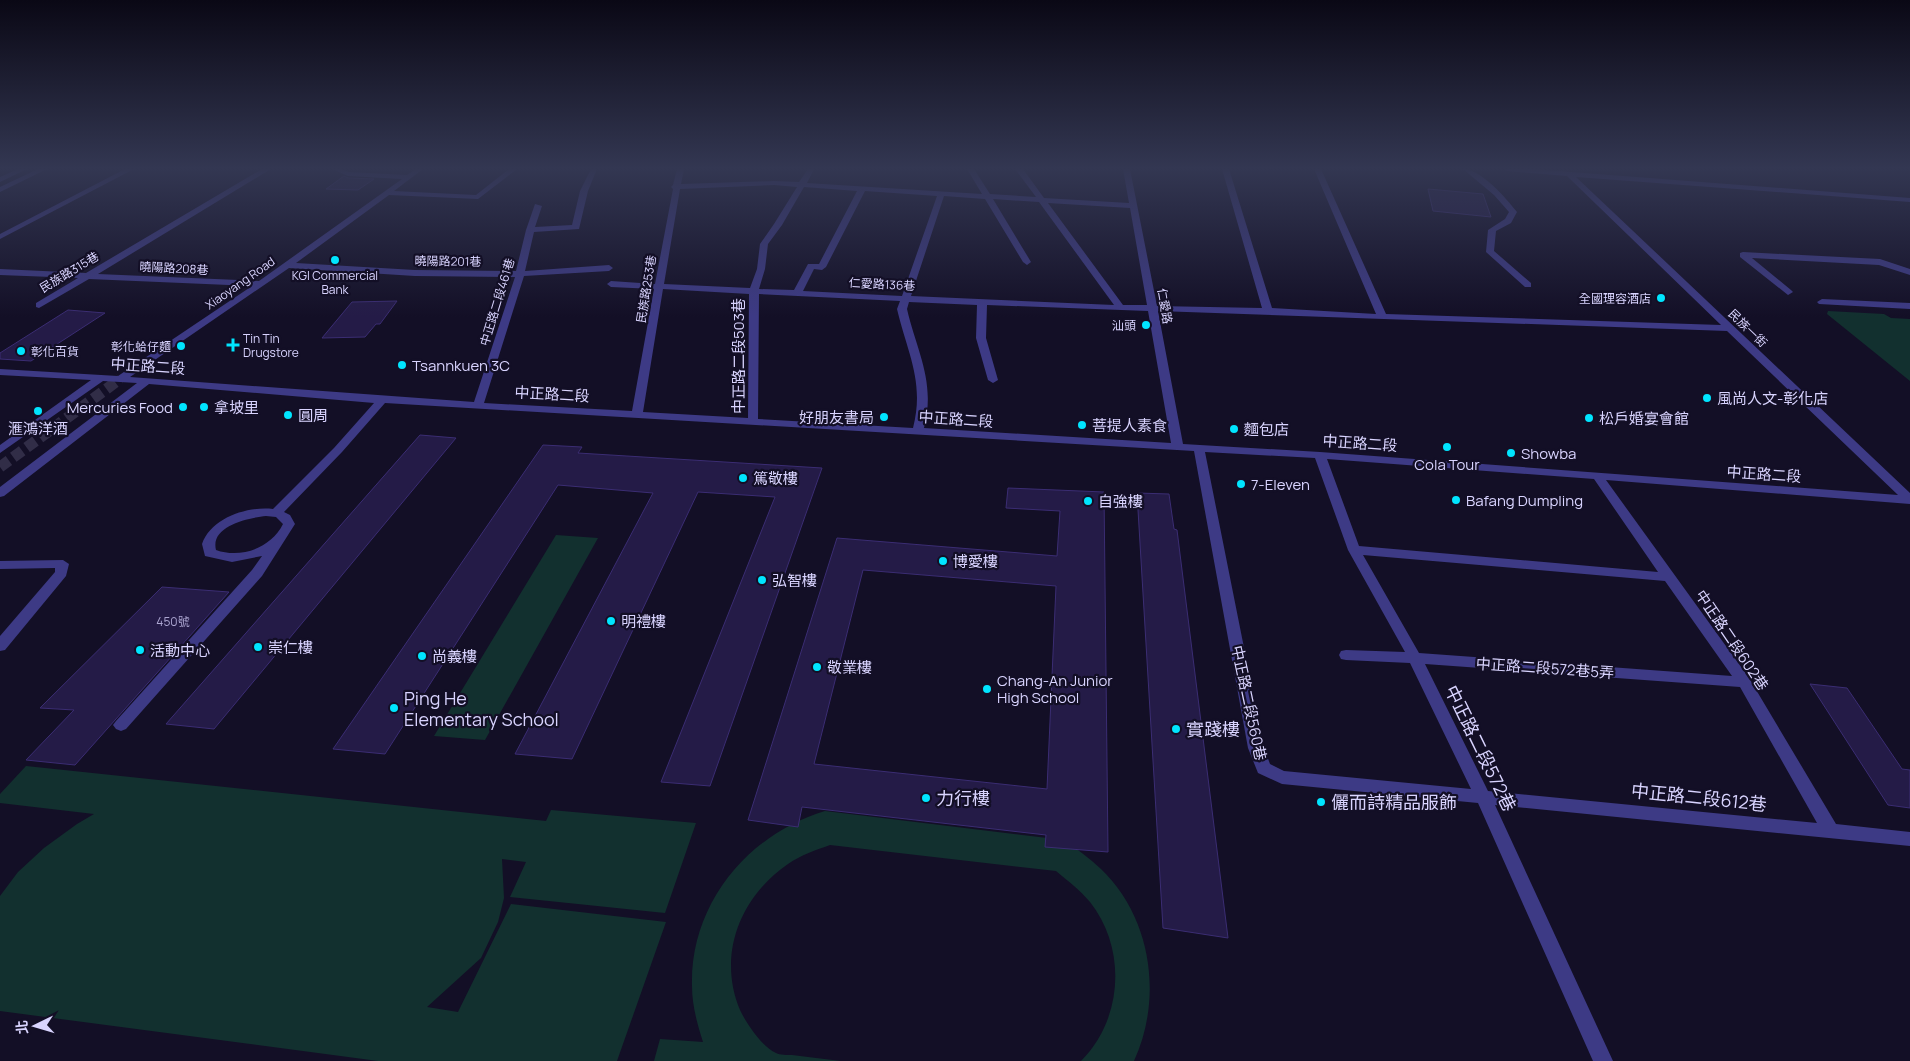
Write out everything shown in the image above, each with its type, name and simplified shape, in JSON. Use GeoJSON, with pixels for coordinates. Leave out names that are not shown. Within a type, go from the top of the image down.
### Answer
{"type":"FeatureCollection","features":[{"type":"Feature","properties":{"kind":"street"},"geometry":{"type":"LineString","coordinates":[[0,236],[34,219]]}},
{"type":"Feature","properties":{"kind":"street","name":"民族路315巷"},"geometry":{"type":"LineString","coordinates":[[39,305],[183,219]]}},
{"type":"Feature","properties":{"kind":"street","name":"Xiaoyang Road"},"geometry":{"type":"LineString","coordinates":[[120,379],[261,284],[352,219]]}},
{"type":"Feature","properties":{"kind":"street","name":"中正路二段461巷"},"geometry":{"type":"LineString","coordinates":[[478,405],[520,274],[534,219]]}},
{"type":"Feature","properties":{"kind":"street"},"geometry":{"type":"LineString","coordinates":[[530,230],[576,227],[578,219]]}},
{"type":"Feature","properties":{"kind":"street","name":"民族路253巷"},"geometry":{"type":"LineString","coordinates":[[637,414],[670,219]]}},
{"type":"Feature","properties":{"kind":"street","name":"中正路二段503巷"},"geometry":{"type":"LineString","coordinates":[[752,422],[754,290],[761,269],[764,244],[780,219]]}},
{"type":"Feature","properties":{"kind":"street"},"geometry":{"type":"LineString","coordinates":[[798,292],[811,266],[822,267],[847,219]]}},
{"type":"Feature","properties":{"kind":"street"},"geometry":{"type":"LineString","coordinates":[[918,432],[923,415],[924,388],[915,350],[905,326],[902,308],[932,219]]}},
{"type":"Feature","properties":{"kind":"street"},"geometry":{"type":"LineString","coordinates":[[1000,219],[1027,262]]}},
{"type":"Feature","properties":{"kind":"street"},"geometry":{"type":"LineString","coordinates":[[1055,219],[1121,308]]}},
{"type":"Feature","properties":{"kind":"street","name":"仁愛路"},"geometry":{"type":"LineString","coordinates":[[1136,219],[1178,448]]}},
{"type":"Feature","properties":{"kind":"street"},"geometry":{"type":"LineString","coordinates":[[1241,219],[1268,311]]}},
{"type":"Feature","properties":{"kind":"street"},"geometry":{"type":"LineString","coordinates":[[1339,219],[1382,317]]}},
{"type":"Feature","properties":{"kind":"street"},"geometry":{"type":"LineString","coordinates":[[1509,219],[1492,230],[1490,252],[1528,285]]}},
{"type":"Feature","properties":{"kind":"street","name":"民族一街"},"geometry":{"type":"LineString","coordinates":[[1616,219],[1910,500]]}},
{"type":"Feature","properties":{"kind":"street"},"geometry":{"type":"LineString","coordinates":[[1788,292],[1743,255],[1880,262],[1910,272]]}},
{"type":"Feature","properties":{"kind":"street","name":"曉陽路201巷"},"geometry":{"type":"LineString","coordinates":[[288,265],[415,273],[520,274],[609,268]]}},
{"type":"Feature","properties":{"kind":"street","name":"曉陽路208巷"},"geometry":{"type":"LineString","coordinates":[[0,272],[261,284]]}},
{"type":"Feature","properties":{"kind":"street","name":"仁愛路136巷"},"geometry":{"type":"LineString","coordinates":[[611,284],[1121,308],[1268,311],[1382,317],[1730,328]]}},
{"type":"Feature","properties":{"kind":"street"},"geometry":{"type":"LineString","coordinates":[[982,301],[981,338],[993,380]]}},
{"type":"Feature","properties":{"kind":"street"},"geometry":{"type":"LineString","coordinates":[[1822,302],[1910,306]]}},
{"type":"Feature","properties":{"kind":"street","name":"中正路二段"},"geometry":{"type":"LineString","coordinates":[[0,372],[120,379],[382,400],[1320,455],[1910,500]]}},
{"type":"Feature","properties":{"kind":"street"},"geometry":{"type":"LineString","coordinates":[[0,450],[100,378]]}},
{"type":"Feature","properties":{"kind":"street"},"geometry":{"type":"LineString","coordinates":[[0,493],[147,381]]}},
{"type":"Feature","properties":{"kind":"street"},"geometry":{"type":"LineString","coordinates":[[276,512],[338,450],[382,400]]}},
{"type":"Feature","properties":{"kind":"street","name":"中正路二段560巷"},"geometry":{"type":"LineString","coordinates":[[1199,449],[1256,748],[1264,768],[1282,777],[1483,796]]}},
{"type":"Feature","properties":{"kind":"street","name":"中正路二段572巷"},"geometry":{"type":"LineString","coordinates":[[1320,455],[1354,550],[1414,658],[1483,796],[1603,1061]]}},
{"type":"Feature","properties":{"kind":"street","name":"中正路二段602巷"},"geometry":{"type":"LineString","coordinates":[[1597,476],[1744,682],[1830,830]]}},
{"type":"Feature","properties":{"kind":"street"},"geometry":{"type":"LineString","coordinates":[[121,725],[257,573],[282,537],[289,524],[287,519],[276,512],[255,513],[231,521],[213,534],[208,541],[210,553],[217,557],[238,558],[264,550],[282,537]]}},
{"type":"Feature","properties":{"kind":"street"},"geometry":{"type":"LineString","coordinates":[[1354,550],[1668,576]]}},
{"type":"Feature","properties":{"kind":"street"},"geometry":{"type":"LineString","coordinates":[[0,565],[63,564],[61,573],[0,646]]}},
{"type":"Feature","properties":{"kind":"street","name":"中正路二段572巷5弄"},"geometry":{"type":"LineString","coordinates":[[1346,655],[1414,658],[1744,682]]}},
{"type":"Feature","properties":{"kind":"street","name":"中正路二段612巷"},"geometry":{"type":"LineString","coordinates":[[1483,796],[1910,839]]}},
{"type":"Feature","properties":{"kind":"green space"},"geometry":{"type":"Polygon","coordinates":[[[1828,311],[1884,314],[1891,318],[1910,319],[1910,381],[1827,314],[1828,311]]]}},
{"type":"Feature","properties":{"kind":"green space"},"geometry":{"type":"Polygon","coordinates":[[[556,535],[598,538],[485,740],[434,736],[556,535]]]}},
{"type":"Feature","properties":{"kind":"green space"},"geometry":{"type":"Polygon","coordinates":[[[26,766],[546,821],[551,810],[696,823],[665,913],[510,897],[526,862],[502,859],[504,898],[498,922],[481,958],[427,1007],[458,1012],[511,904],[666,922],[617,1061],[378,1061],[0,1011],[0,896],[18,872],[44,848],[94,814],[0,803],[0,794],[26,766]]]}},
{"type":"Feature","properties":{"kind":"green space"},"geometry":{"type":"Polygon","coordinates":[[[825,811],[1064,840],[1087,857],[1101,869],[1118,889],[1132,911],[1142,935],[1148,960],[1150,985],[1148,1011],[1143,1037],[1134,1061],[1081,1061],[1095,1044],[1105,1025],[1112,1005],[1115,983],[1114,962],[1110,941],[1102,921],[1090,902],[1056,871],[830,845],[803,855],[788,864],[771,877],[757,893],[737,929],[732,948],[731,969],[733,989],[740,1010],[760,1041],[779,1054],[841,1061],[654,1061],[660,1039],[703,1042],[693,1000],[694,956],[701,927],[713,901],[729,876],[749,855],[771,837],[797,822],[825,811]]]}},
{"type":"Feature","properties":{"kind":"building"},"geometry":{"type":"Polygon","coordinates":[[[397,301],[380,324],[376,324],[365,337],[322,338],[352,302],[397,301]]]}},
{"type":"Feature","properties":{"kind":"building"},"geometry":{"type":"Polygon","coordinates":[[[68,310],[105,313],[31,361],[0,359],[0,353],[68,310]]]}},
{"type":"Feature","properties":{"kind":"building","name":"崇仁樓"},"geometry":{"type":"Polygon","coordinates":[[[420,435],[456,438],[214,729],[166,724],[420,435]]]}},
{"type":"Feature","properties":{"kind":"building"},"geometry":{"type":"Polygon","coordinates":[[[543,445],[582,447],[578,453],[822,468],[710,786],[661,782],[775,497],[698,492],[572,759],[515,754],[653,493],[558,485],[385,754],[333,749],[543,445]]]}},
{"type":"Feature","properties":{"kind":"building"},"geometry":{"type":"Polygon","coordinates":[[[1008,488],[1104,492],[1108,852],[1045,847],[1046,835],[802,807],[798,827],[748,820],[837,538],[1057,556],[1060,511],[1006,508],[1008,488]],[[863,570],[814,764],[1047,789],[1056,586],[863,570]]]}},
{"type":"Feature","properties":{"kind":"building","name":"實踐樓"},"geometry":{"type":"Polygon","coordinates":[[[1137,493],[1169,494],[1174,529],[1177,530],[1228,938],[1163,928],[1137,493]]]}},
{"type":"Feature","properties":{"kind":"building","name":"活動中心"},"geometry":{"type":"Polygon","coordinates":[[[162,587],[229,592],[75,765],[26,760],[74,710],[40,708],[162,587]]]}},
{"type":"Feature","properties":{"kind":"building"},"geometry":{"type":"Polygon","coordinates":[[[1810,684],[1847,688],[1902,769],[1910,770],[1910,808],[1888,805],[1810,684]]]}},
{"type":"Feature","properties":{"kind":"tunnel"},"geometry":{"type":"LineString","coordinates":[[0,467],[120,379]]}},
{"type":"Feature","properties":{"kind":"place","name":"KGI Commercial Bank"},"geometry":{"type":"Point","coordinates":[335,260]}},
{"type":"Feature","properties":{"kind":"place","name":"全國理容酒店"},"geometry":{"type":"Point","coordinates":[1661,298]}},
{"type":"Feature","properties":{"kind":"place","name":"汕頭"},"geometry":{"type":"Point","coordinates":[1146,325]}},
{"type":"Feature","properties":{"kind":"place","name":"Tin Tin Drugstore"},"geometry":{"type":"Point","coordinates":[233,345]}},
{"type":"Feature","properties":{"kind":"place","name":"彰化蛤仔麵"},"geometry":{"type":"Point","coordinates":[181,346]}},
{"type":"Feature","properties":{"kind":"place","name":"彰化百貨"},"geometry":{"type":"Point","coordinates":[21,351]}},
{"type":"Feature","properties":{"kind":"place","name":"Tsannkuen 3C"},"geometry":{"type":"Point","coordinates":[402,365]}},
{"type":"Feature","properties":{"kind":"place","name":"風尚人文-彰化店"},"geometry":{"type":"Point","coordinates":[1707,398]}},
{"type":"Feature","properties":{"kind":"place","name":"Mercuries Food"},"geometry":{"type":"Point","coordinates":[183,407]}},
{"type":"Feature","properties":{"kind":"place","name":"拿坡里"},"geometry":{"type":"Point","coordinates":[204,407]}},
{"type":"Feature","properties":{"kind":"place","name":"滙鴻洋酒"},"geometry":{"type":"Point","coordinates":[38,411]}},
{"type":"Feature","properties":{"kind":"place","name":"圓周"},"geometry":{"type":"Point","coordinates":[288,415]}},
{"type":"Feature","properties":{"kind":"place","name":"好朋友書局"},"geometry":{"type":"Point","coordinates":[884,417]}},
{"type":"Feature","properties":{"kind":"place","name":"松戶婚宴會館"},"geometry":{"type":"Point","coordinates":[1589,418]}},
{"type":"Feature","properties":{"kind":"place","name":"菩提人素食"},"geometry":{"type":"Point","coordinates":[1082,425]}},
{"type":"Feature","properties":{"kind":"place","name":"麵包店"},"geometry":{"type":"Point","coordinates":[1234,429]}},
{"type":"Feature","properties":{"kind":"place","name":"Cola Tour"},"geometry":{"type":"Point","coordinates":[1447,447]}},
{"type":"Feature","properties":{"kind":"place","name":"Showba"},"geometry":{"type":"Point","coordinates":[1511,453]}},
{"type":"Feature","properties":{"kind":"place","name":"篤敬樓"},"geometry":{"type":"Point","coordinates":[743,478]}},
{"type":"Feature","properties":{"kind":"place","name":"7-Eleven"},"geometry":{"type":"Point","coordinates":[1241,484]}},
{"type":"Feature","properties":{"kind":"place","name":"Bafang Dumpling"},"geometry":{"type":"Point","coordinates":[1456,500]}},
{"type":"Feature","properties":{"kind":"place","name":"自強樓"},"geometry":{"type":"Point","coordinates":[1088,501]}},
{"type":"Feature","properties":{"kind":"place","name":"博愛樓"},"geometry":{"type":"Point","coordinates":[943,561]}},
{"type":"Feature","properties":{"kind":"place","name":"弘智樓"},"geometry":{"type":"Point","coordinates":[762,580]}},
{"type":"Feature","properties":{"kind":"place","name":"明禮樓"},"geometry":{"type":"Point","coordinates":[611,621]}},
{"type":"Feature","properties":{"kind":"place","name":"崇仁樓"},"geometry":{"type":"Point","coordinates":[258,647]}},
{"type":"Feature","properties":{"kind":"place","name":"活動中心"},"geometry":{"type":"Point","coordinates":[140,650]}},
{"type":"Feature","properties":{"kind":"place","name":"尚義樓"},"geometry":{"type":"Point","coordinates":[422,656]}},
{"type":"Feature","properties":{"kind":"place","name":"敬業樓"},"geometry":{"type":"Point","coordinates":[817,667]}},
{"type":"Feature","properties":{"kind":"place","name":"Chang-An Junior High School"},"geometry":{"type":"Point","coordinates":[987,689]}},
{"type":"Feature","properties":{"kind":"place","name":"Ping He Elementary School"},"geometry":{"type":"Point","coordinates":[394,708]}},
{"type":"Feature","properties":{"kind":"place","name":"實踐樓"},"geometry":{"type":"Point","coordinates":[1176,729]}},
{"type":"Feature","properties":{"kind":"place","name":"力行樓"},"geometry":{"type":"Point","coordinates":[926,798]}},
{"type":"Feature","properties":{"kind":"place","name":"儷而詩精品服飾"},"geometry":{"type":"Point","coordinates":[1321,802]}}]}
